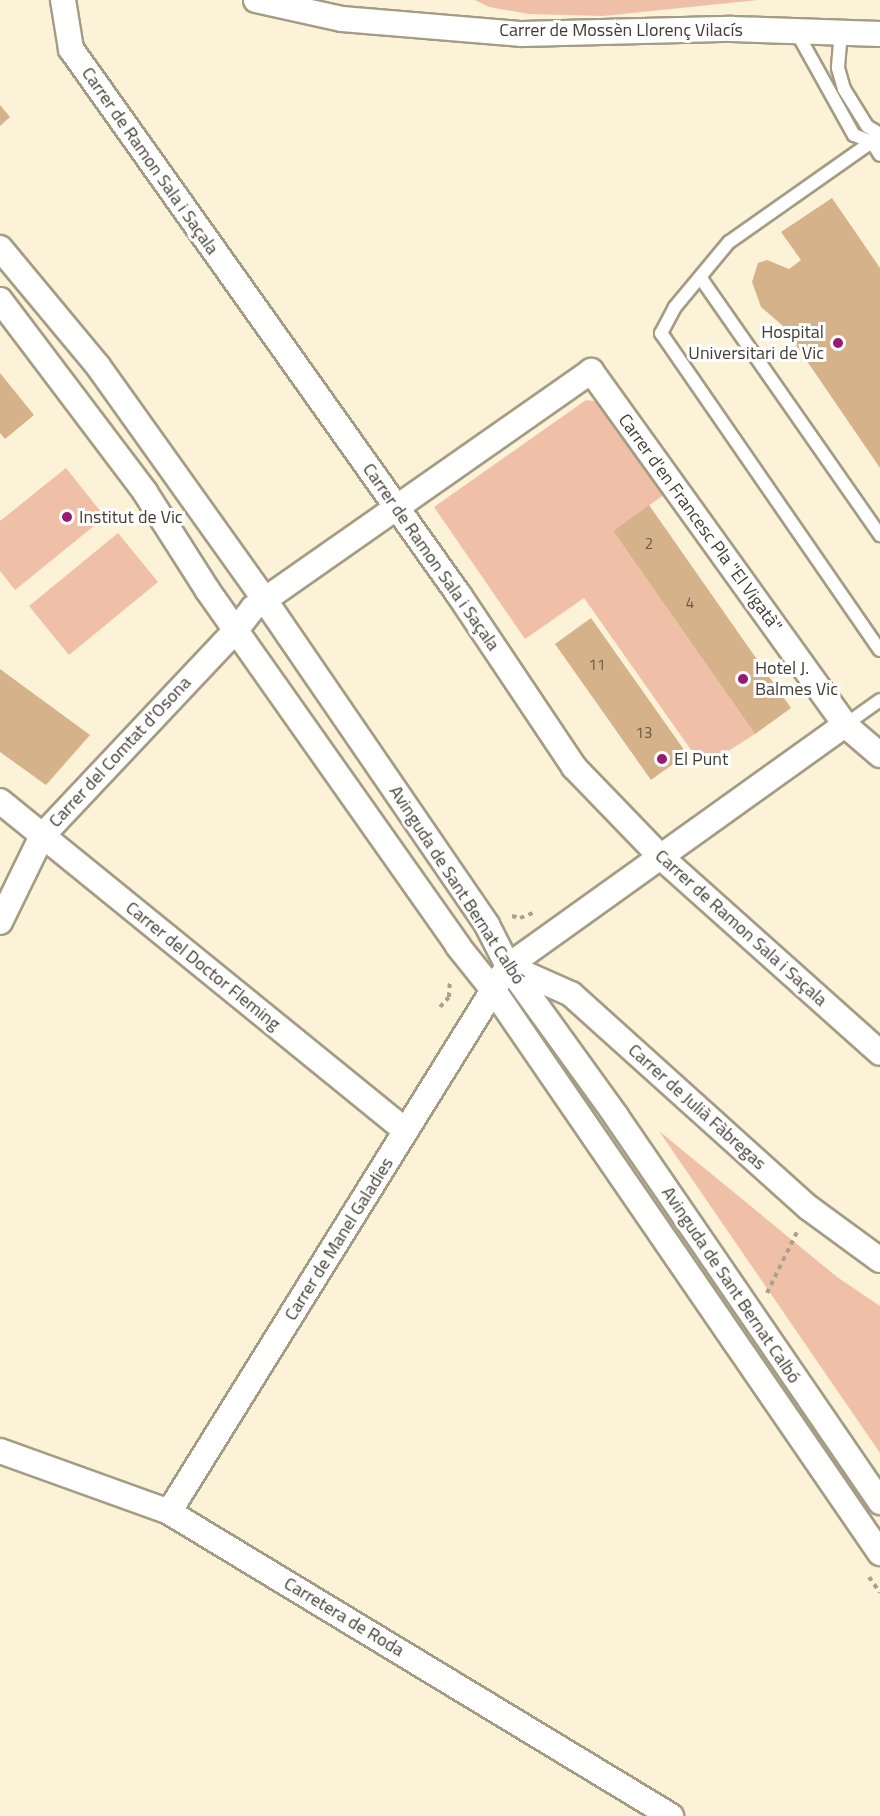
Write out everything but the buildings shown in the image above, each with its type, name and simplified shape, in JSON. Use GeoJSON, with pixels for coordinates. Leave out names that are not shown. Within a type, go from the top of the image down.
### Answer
{"type":"FeatureCollection","features":[{"type":"Feature","properties":{"kind":"street","name":"Carrer de Ramon Sala i Saçala"},"geometry":{"type":"LineString","coordinates":[[63,0],[71,49],[396,506],[574,767],[662,858],[880,1053]]}},
{"type":"Feature","properties":{"kind":"street","name":"Carrer de Mossèn Llorenç Vilacís"},"geometry":{"type":"LineString","coordinates":[[256,0],[342,20],[522,34],[796,31],[880,34]]}},
{"type":"Feature","properties":{"kind":"street","name":"Avinguda de Sant Bernat Calbó"},"geometry":{"type":"LineString","coordinates":[[0,248],[98,366],[264,599],[487,925],[508,966],[616,1116],[880,1502]]}},
{"type":"Feature","properties":{"kind":"street","name":"Avinguda de Sant Bernat Calbó"},"geometry":{"type":"LineString","coordinates":[[0,300],[145,492],[236,630],[458,946],[494,991],[880,1553]]}},
{"type":"Feature","properties":{"kind":"street","name":"Carrer del Comtat d'Osona"},"geometry":{"type":"LineString","coordinates":[[0,922],[42,836],[264,599],[591,371]]}},
{"type":"Feature","properties":{"kind":"street","name":"Carrer d'en Francesc Pla \"El Vigatà\""},"geometry":{"type":"LineString","coordinates":[[591,371],[845,725],[880,755]]}},
{"type":"Feature","properties":{"kind":"street"},"geometry":{"type":"LineString","coordinates":[[508,966],[845,725]]}},
{"type":"Feature","properties":{"kind":"street","name":"Carrer del Doctor Fleming"},"geometry":{"type":"LineString","coordinates":[[0,801],[406,1131]]}},
{"type":"Feature","properties":{"kind":"street","name":"Carrer de Manel Galadies"},"geometry":{"type":"LineString","coordinates":[[169,1512],[508,966]]}},
{"type":"Feature","properties":{"kind":"street","name":"Carrer de Julià Fàbregas"},"geometry":{"type":"LineString","coordinates":[[508,966],[571,994],[809,1208],[880,1260]]}},
{"type":"Feature","properties":{"kind":"street","name":"Carretera de Roda"},"geometry":{"type":"LineString","coordinates":[[0,1451],[169,1512],[671,1816]]}},
{"type":"Feature","properties":{"kind":"lane"},"geometry":{"type":"LineString","coordinates":[[796,31],[854,135],[877,137]]}},
{"type":"Feature","properties":{"kind":"lane"},"geometry":{"type":"LineString","coordinates":[[841,32],[838,68],[844,89],[867,126],[877,137],[880,155]]}},
{"type":"Feature","properties":{"kind":"lane"},"geometry":{"type":"LineString","coordinates":[[877,137],[729,242],[700,277],[660,333],[880,650]]}},
{"type":"Feature","properties":{"kind":"lane"},"geometry":{"type":"LineString","coordinates":[[700,277],[880,535]]}},
{"type":"Feature","properties":{"kind":"lane"},"geometry":{"type":"LineString","coordinates":[[845,725],[880,700]]}},
{"type":"Feature","properties":{"kind":"path"},"geometry":{"type":"LineString","coordinates":[[765,1296],[809,1208]]}},
{"type":"Feature","properties":{"kind":"shaded area"},"geometry":{"type":"Polygon","coordinates":[[[475,0],[758,0],[603,16],[529,14],[489,7],[475,0]]]}},
{"type":"Feature","properties":{"kind":"shaded area"},"geometry":{"type":"Polygon","coordinates":[[[586,400],[600,402],[665,494],[613,531],[755,734],[703,767],[584,598],[525,639],[434,507],[586,400]]]}},
{"type":"Feature","properties":{"kind":"shaded area"},"geometry":{"type":"Polygon","coordinates":[[[66,468],[105,517],[15,590],[0,571],[0,521],[66,468]]]}},
{"type":"Feature","properties":{"kind":"shaded area"},"geometry":{"type":"Polygon","coordinates":[[[118,533],[158,582],[69,655],[29,606],[118,533]]]}},
{"type":"Feature","properties":{"kind":"shaded area"},"geometry":{"type":"Polygon","coordinates":[[[659,1131],[837,1277],[880,1306],[880,1453],[659,1131]]]}},
{"type":"Feature","properties":{"kind":"place","name":"Hospital Universitari de Vic"},"geometry":{"type":"Point","coordinates":[838,343]}},
{"type":"Feature","properties":{"kind":"place","name":"Institut de Vic"},"geometry":{"type":"Point","coordinates":[67,517]}},
{"type":"Feature","properties":{"kind":"place","name":"Hotel J. Balmes Vic"},"geometry":{"type":"Point","coordinates":[743,679]}},
{"type":"Feature","properties":{"kind":"place","name":"El Punt"},"geometry":{"type":"Point","coordinates":[662,759]}}]}
